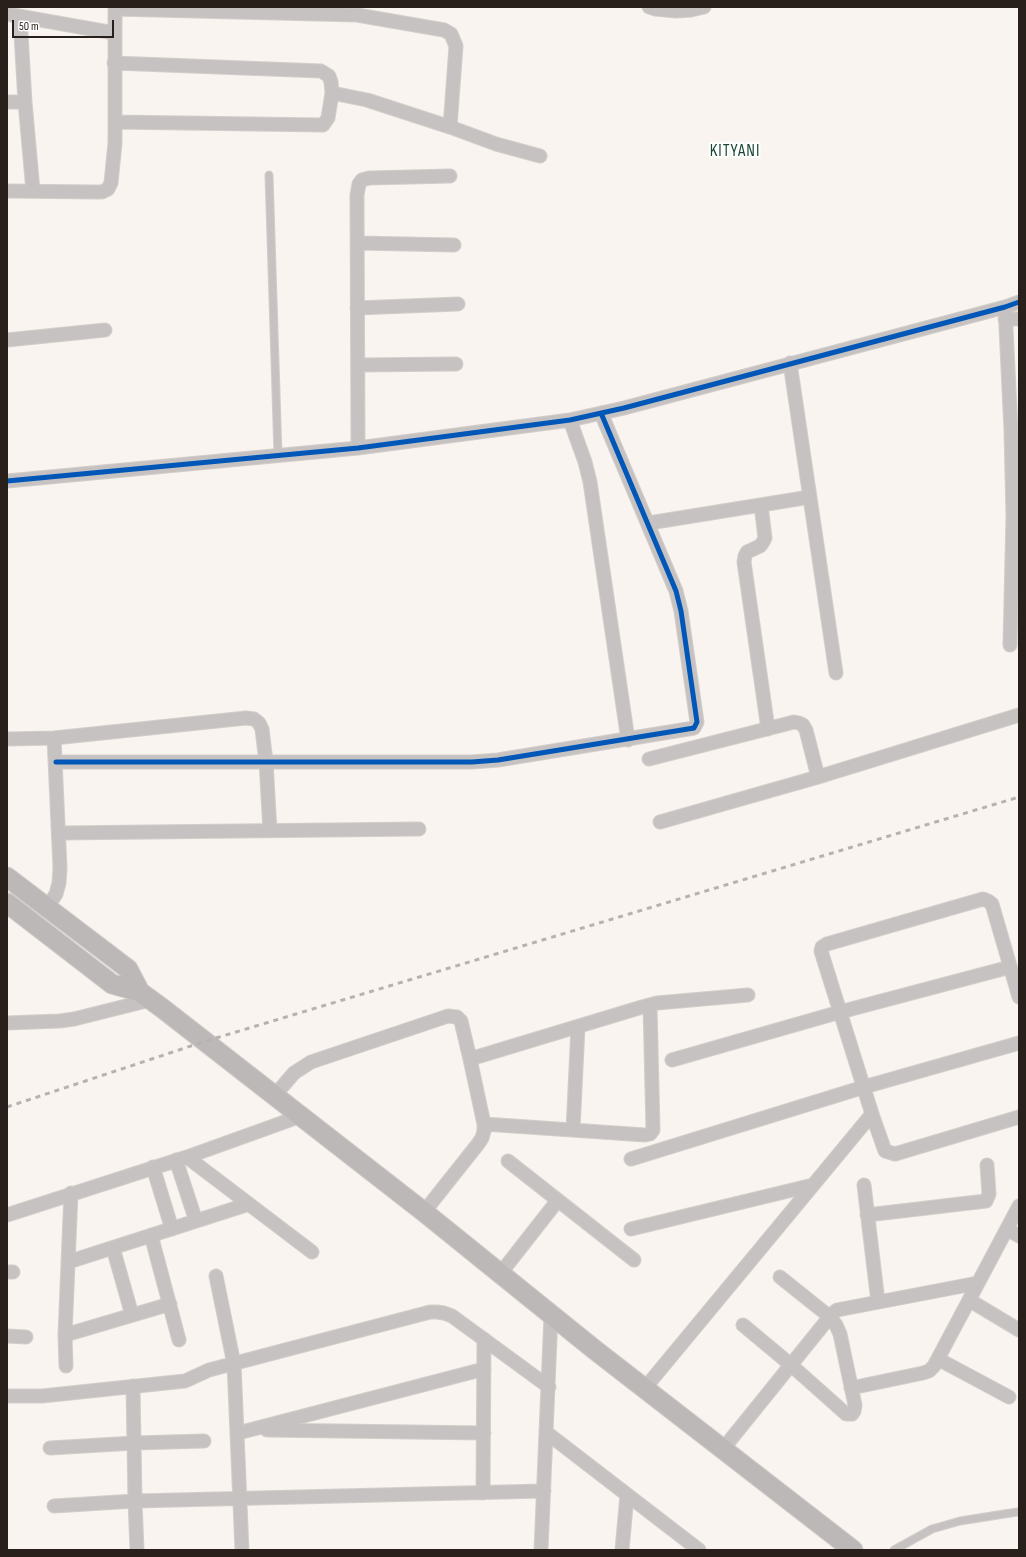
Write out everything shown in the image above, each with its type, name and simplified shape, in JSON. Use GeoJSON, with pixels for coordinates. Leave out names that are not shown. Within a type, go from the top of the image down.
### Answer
{"type":"FeatureCollection","features":[{"type":"Feature","properties":{"kind":"main road"},"geometry":{"type":"LineString","coordinates":[[7,877],[128,970],[145,996]]}},
{"type":"Feature","properties":{"kind":"main road"},"geometry":{"type":"LineString","coordinates":[[7,903],[112,984],[145,996],[173,1016],[424,1212],[645,1388],[854,1550]]}},
{"type":"Feature","properties":{"kind":"street"},"geometry":{"type":"LineString","coordinates":[[649,7],[654,9],[676,11],[704,7]]}},
{"type":"Feature","properties":{"kind":"street"},"geometry":{"type":"LineString","coordinates":[[7,191],[102,192],[108,189],[111,184],[115,122],[115,8],[257,10],[357,15],[444,30],[451,34],[456,46],[450,127]]}},
{"type":"Feature","properties":{"kind":"street"},"geometry":{"type":"LineString","coordinates":[[34,191],[14,16],[114,33]]}},
{"type":"Feature","properties":{"kind":"street"},"geometry":{"type":"LineString","coordinates":[[114,63],[321,71],[329,76],[332,93],[328,118],[323,125],[115,122]]}},
{"type":"Feature","properties":{"kind":"street"},"geometry":{"type":"LineString","coordinates":[[332,93],[367,100],[450,127],[496,144],[540,156]]}},
{"type":"Feature","properties":{"kind":"street"},"geometry":{"type":"LineString","coordinates":[[7,102],[25,102]]}},
{"type":"Feature","properties":{"kind":"street"},"geometry":{"type":"LineString","coordinates":[[358,448],[357,195],[359,184],[362,180],[369,178],[450,176]]}},
{"type":"Feature","properties":{"kind":"street"},"geometry":{"type":"LineString","coordinates":[[357,242],[454,245]]}},
{"type":"Feature","properties":{"kind":"street"},"geometry":{"type":"LineString","coordinates":[[7,481],[358,448],[570,420],[790,363],[1005,313],[1019,302]]}},
{"type":"Feature","properties":{"kind":"street"},"geometry":{"type":"LineString","coordinates":[[358,308],[458,304]]}},
{"type":"Feature","properties":{"kind":"street"},"geometry":{"type":"LineString","coordinates":[[1005,313],[1019,319]]}},
{"type":"Feature","properties":{"kind":"street"},"geometry":{"type":"LineString","coordinates":[[1005,313],[1011,430],[1013,516],[1010,645]]}},
{"type":"Feature","properties":{"kind":"street"},"geometry":{"type":"LineString","coordinates":[[7,340],[105,330]]}},
{"type":"Feature","properties":{"kind":"street"},"geometry":{"type":"LineString","coordinates":[[790,363],[836,673]]}},
{"type":"Feature","properties":{"kind":"street"},"geometry":{"type":"LineString","coordinates":[[358,366],[456,364]]}},
{"type":"Feature","properties":{"kind":"street"},"geometry":{"type":"LineString","coordinates":[[56,762],[472,762],[498,760],[690,730],[694,728],[697,722],[681,611],[676,591],[649,523],[601,413]]}},
{"type":"Feature","properties":{"kind":"street"},"geometry":{"type":"LineString","coordinates":[[570,420],[585,462],[590,482],[628,740]]}},
{"type":"Feature","properties":{"kind":"street"},"geometry":{"type":"LineString","coordinates":[[649,523],[810,497]]}},
{"type":"Feature","properties":{"kind":"street"},"geometry":{"type":"LineString","coordinates":[[761,505],[764,538],[763,542],[760,546],[747,552],[744,556],[744,562],[768,729]]}},
{"type":"Feature","properties":{"kind":"street"},"geometry":{"type":"LineString","coordinates":[[660,822],[818,777],[1019,715]]}},
{"type":"Feature","properties":{"kind":"street"},"geometry":{"type":"LineString","coordinates":[[7,739],[54,738],[246,718],[254,719],[259,723],[262,729],[266,762],[270,831]]}},
{"type":"Feature","properties":{"kind":"street"},"geometry":{"type":"LineString","coordinates":[[649,759],[794,722],[803,725],[806,730],[818,777]]}},
{"type":"Feature","properties":{"kind":"street"},"geometry":{"type":"LineString","coordinates":[[47,908],[56,894],[59,883],[59,833],[54,738]]}},
{"type":"Feature","properties":{"kind":"street"},"geometry":{"type":"LineString","coordinates":[[59,833],[419,829]]}},
{"type":"Feature","properties":{"kind":"street"},"geometry":{"type":"LineString","coordinates":[[1019,997],[992,904],[988,901],[978,900],[827,944],[822,947],[821,951],[885,1151],[895,1154],[1019,1117]]}},
{"type":"Feature","properties":{"kind":"street"},"geometry":{"type":"LineString","coordinates":[[672,1060],[840,1012],[1010,967]]}},
{"type":"Feature","properties":{"kind":"street"},"geometry":{"type":"LineString","coordinates":[[470,1059],[650,1005],[748,995]]}},
{"type":"Feature","properties":{"kind":"street"},"geometry":{"type":"LineString","coordinates":[[7,1023],[67,1020],[145,996]]}},
{"type":"Feature","properties":{"kind":"street"},"geometry":{"type":"LineString","coordinates":[[484,1124],[645,1135],[650,1134],[653,1130],[650,1005]]}},
{"type":"Feature","properties":{"kind":"street"},"geometry":{"type":"LineString","coordinates":[[275,1096],[294,1072],[311,1062],[448,1016],[457,1017],[461,1021],[484,1124],[482,1138],[424,1212]]}},
{"type":"Feature","properties":{"kind":"street"},"geometry":{"type":"LineString","coordinates":[[573,1130],[578,1027]]}},
{"type":"Feature","properties":{"kind":"street"},"geometry":{"type":"LineString","coordinates":[[630,1159],[864,1087],[1019,1043]]}},
{"type":"Feature","properties":{"kind":"street"},"geometry":{"type":"LineString","coordinates":[[645,1388],[872,1114]]}},
{"type":"Feature","properties":{"kind":"street"},"geometry":{"type":"LineString","coordinates":[[7,1215],[71,1193],[153,1168],[301,1116]]}},
{"type":"Feature","properties":{"kind":"street"},"geometry":{"type":"LineString","coordinates":[[181,1158],[249,1204],[312,1252]]}},
{"type":"Feature","properties":{"kind":"street"},"geometry":{"type":"LineString","coordinates":[[181,1158],[196,1221]]}},
{"type":"Feature","properties":{"kind":"street"},"geometry":{"type":"LineString","coordinates":[[508,1161],[634,1260]]}},
{"type":"Feature","properties":{"kind":"street"},"geometry":{"type":"LineString","coordinates":[[867,1215],[986,1201],[989,1194],[987,1165]]}},
{"type":"Feature","properties":{"kind":"street"},"geometry":{"type":"LineString","coordinates":[[153,1168],[172,1229]]}},
{"type":"Feature","properties":{"kind":"street"},"geometry":{"type":"LineString","coordinates":[[631,1229],[813,1185]]}},
{"type":"Feature","properties":{"kind":"street"},"geometry":{"type":"LineString","coordinates":[[864,1185],[878,1302]]}},
{"type":"Feature","properties":{"kind":"street"},"geometry":{"type":"LineString","coordinates":[[66,1366],[65,1335],[71,1193]]}},
{"type":"Feature","properties":{"kind":"street"},"geometry":{"type":"LineString","coordinates":[[500,1274],[558,1200]]}},
{"type":"Feature","properties":{"kind":"street"},"geometry":{"type":"LineString","coordinates":[[68,1262],[249,1204]]}},
{"type":"Feature","properties":{"kind":"street"},"geometry":{"type":"LineString","coordinates":[[851,1388],[923,1373],[929,1371],[934,1366],[1019,1206]]}},
{"type":"Feature","properties":{"kind":"street"},"geometry":{"type":"LineString","coordinates":[[1007,1228],[1019,1236]]}},
{"type":"Feature","properties":{"kind":"street"},"geometry":{"type":"LineString","coordinates":[[151,1235],[179,1340]]}},
{"type":"Feature","properties":{"kind":"street"},"geometry":{"type":"LineString","coordinates":[[112,1248],[132,1315]]}},
{"type":"Feature","properties":{"kind":"street"},"geometry":{"type":"LineString","coordinates":[[216,1276],[234,1364],[242,1550]]}},
{"type":"Feature","properties":{"kind":"street"},"geometry":{"type":"LineString","coordinates":[[743,1325],[846,1414],[852,1414],[855,1405],[840,1334],[830,1317],[780,1277]]}},
{"type":"Feature","properties":{"kind":"street"},"geometry":{"type":"LineString","coordinates":[[724,1449],[837,1310],[978,1283]]}},
{"type":"Feature","properties":{"kind":"street"},"geometry":{"type":"LineString","coordinates":[[969,1300],[1019,1330]]}},
{"type":"Feature","properties":{"kind":"street"},"geometry":{"type":"LineString","coordinates":[[65,1335],[170,1304]]}},
{"type":"Feature","properties":{"kind":"street"},"geometry":{"type":"LineString","coordinates":[[7,1396],[42,1396],[184,1381],[210,1370],[430,1312],[444,1313],[452,1316],[548,1386]]}},
{"type":"Feature","properties":{"kind":"street"},"geometry":{"type":"LineString","coordinates":[[541,1550],[551,1314]]}},
{"type":"Feature","properties":{"kind":"street"},"geometry":{"type":"LineString","coordinates":[[7,1336],[26,1337]]}},
{"type":"Feature","properties":{"kind":"street"},"geometry":{"type":"LineString","coordinates":[[483,1493],[484,1339]]}},
{"type":"Feature","properties":{"kind":"street"},"geometry":{"type":"LineString","coordinates":[[938,1359],[1009,1397]]}},
{"type":"Feature","properties":{"kind":"street"},"geometry":{"type":"LineString","coordinates":[[238,1433],[484,1369]]}},
{"type":"Feature","properties":{"kind":"street"},"geometry":{"type":"LineString","coordinates":[[133,1386],[137,1550]]}},
{"type":"Feature","properties":{"kind":"street"},"geometry":{"type":"LineString","coordinates":[[251,1430],[484,1433]]}},
{"type":"Feature","properties":{"kind":"street"},"geometry":{"type":"LineString","coordinates":[[547,1433],[699,1550]]}},
{"type":"Feature","properties":{"kind":"street"},"geometry":{"type":"LineString","coordinates":[[50,1448],[204,1441]]}},
{"type":"Feature","properties":{"kind":"street"},"geometry":{"type":"LineString","coordinates":[[54,1506],[135,1501],[544,1491]]}},
{"type":"Feature","properties":{"kind":"street"},"geometry":{"type":"LineString","coordinates":[[622,1550],[627,1495]]}},
{"type":"Feature","properties":{"kind":"lane"},"geometry":{"type":"LineString","coordinates":[[269,175],[278,455]]}},
{"type":"Feature","properties":{"kind":"lane"},"geometry":{"type":"LineString","coordinates":[[894,1550],[932,1530],[960,1521],[1017,1512]]}},
{"type":"Feature","properties":{"kind":"railway"},"geometry":{"type":"LineString","coordinates":[[7,1107],[206,1041],[1019,797]]}},
{"type":"Feature","properties":{"kind":"cycle path"},"geometry":{"type":"LineString","coordinates":[[7,481],[358,448],[570,420],[624,408],[1005,307],[1019,302]]}},
{"type":"Feature","properties":{"kind":"cycle path"},"geometry":{"type":"LineString","coordinates":[[56,762],[472,762],[498,760],[694,728],[697,722],[681,611],[676,591],[601,413]]}},
{"type":"Feature","properties":{"kind":"district","name":"KITYANI"},"geometry":{"type":"Point","coordinates":[735,152]}}]}
